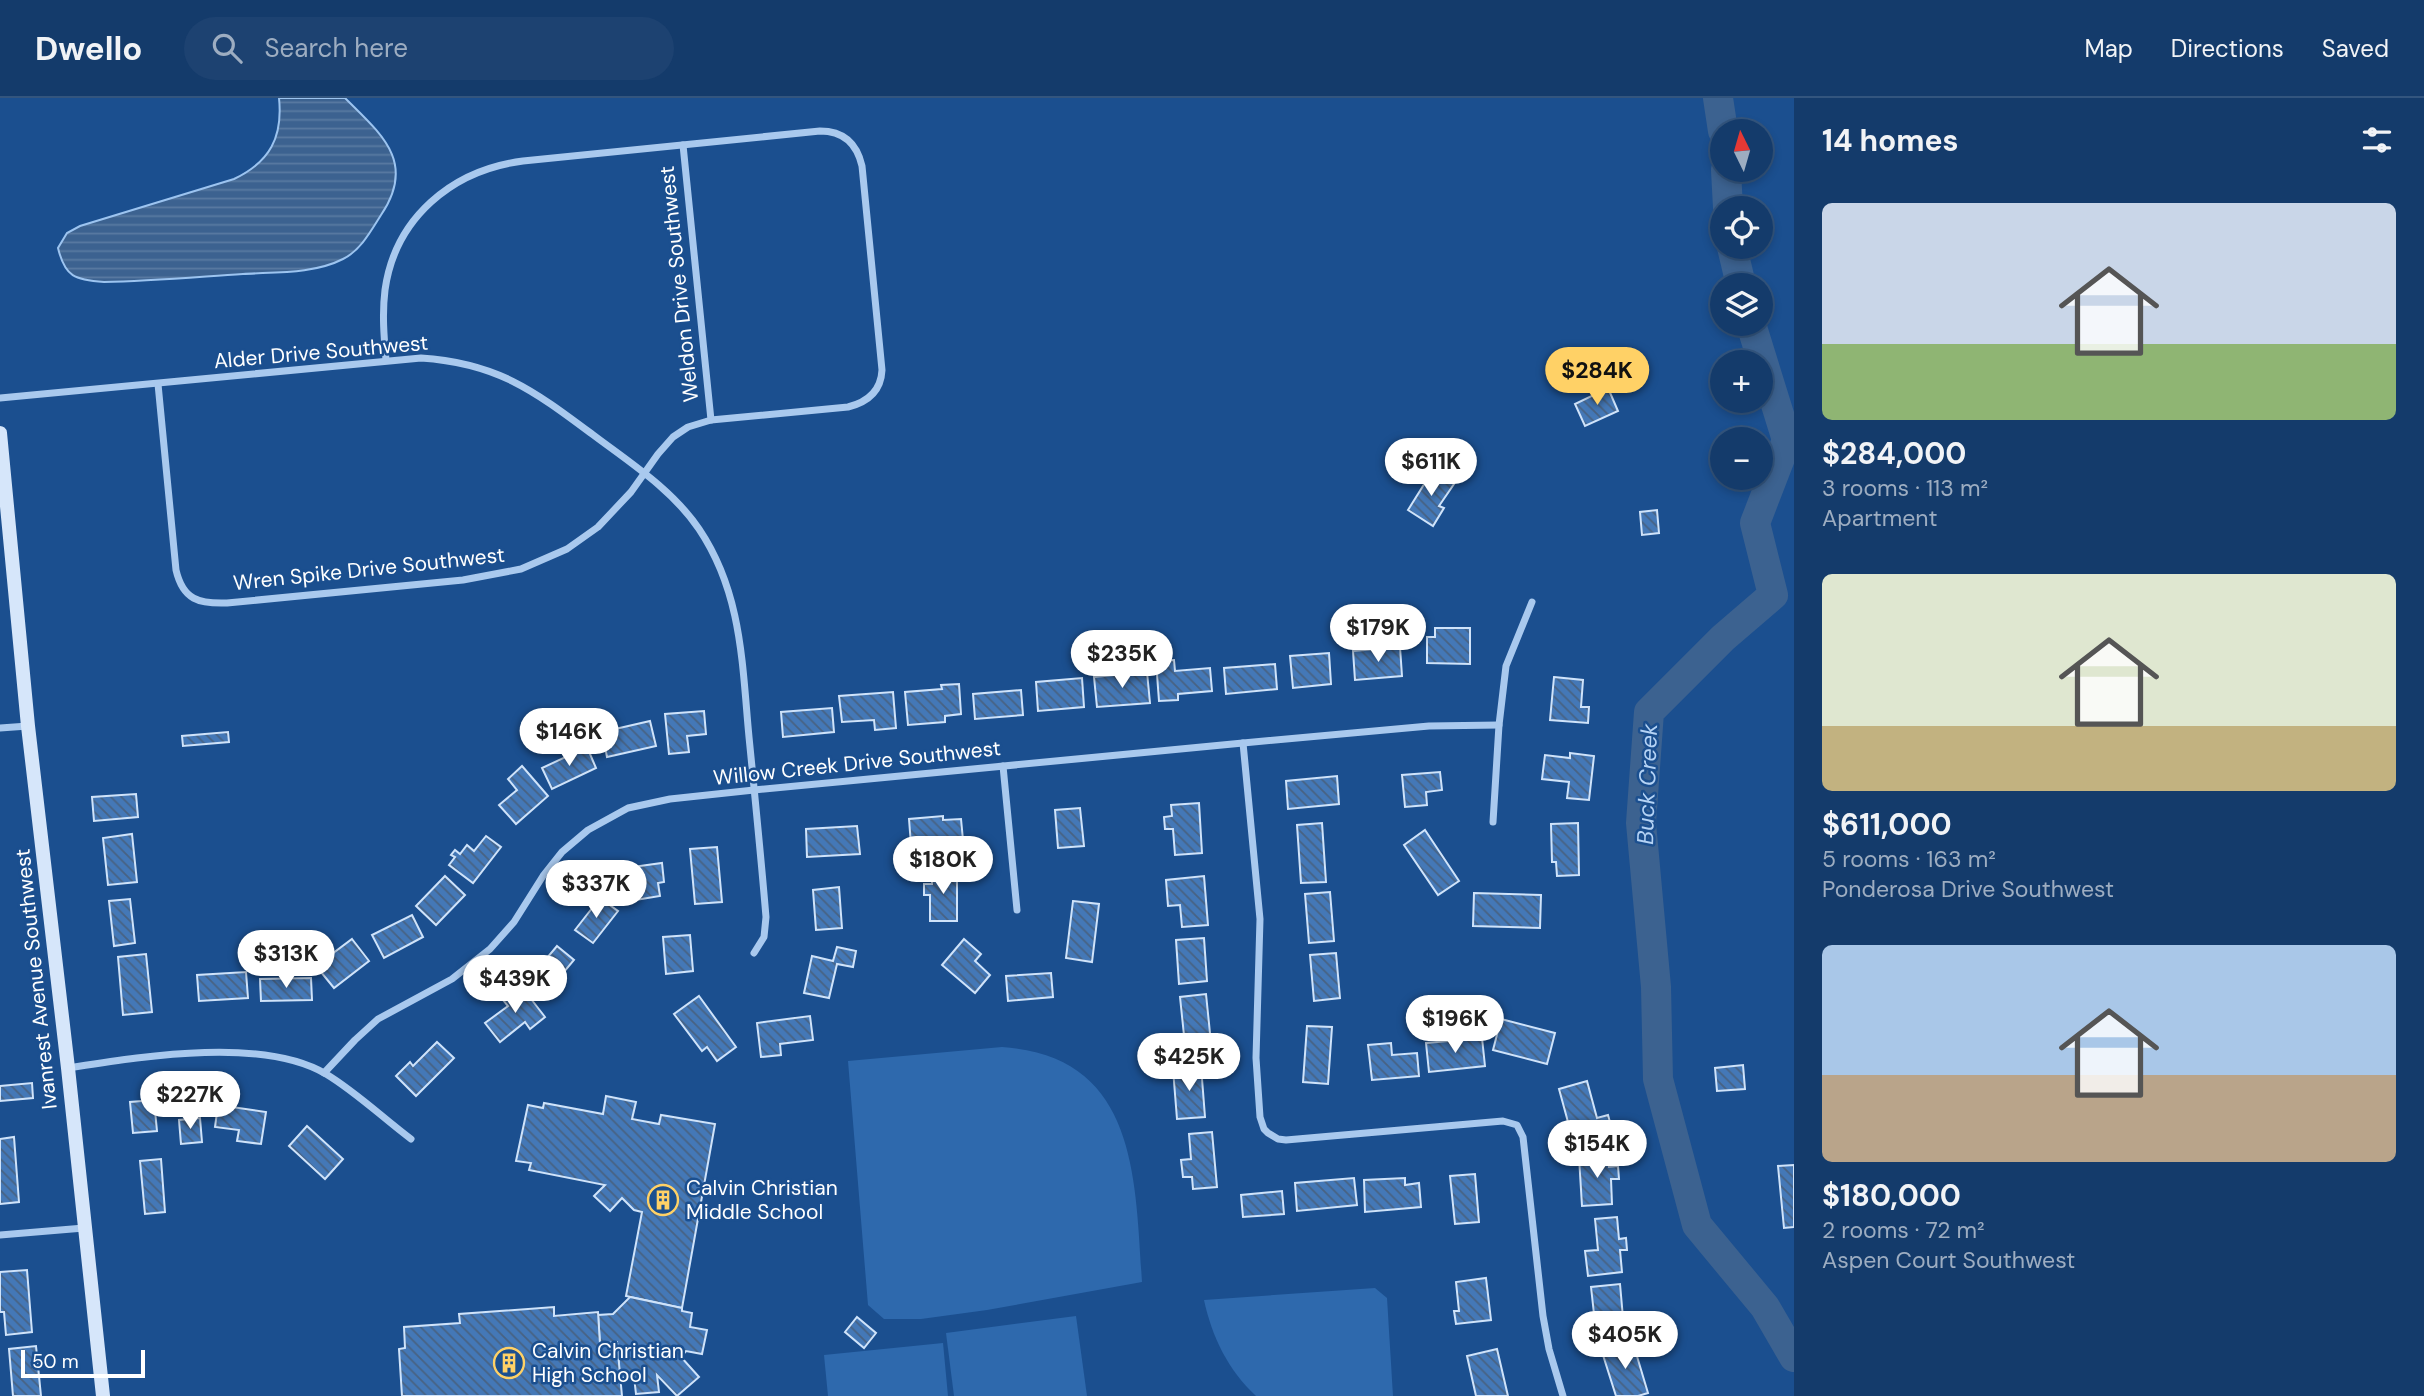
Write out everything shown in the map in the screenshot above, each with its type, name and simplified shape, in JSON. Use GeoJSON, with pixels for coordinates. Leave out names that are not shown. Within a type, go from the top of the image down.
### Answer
{"type":"FeatureCollection","features":[{"type":"Feature","properties":{"kind":"street","name":"Wren Spike Drive Southwest"},"geometry":{"type":"LineString","coordinates":[[159,384],[176,570],[180,584],[189,596],[207,604],[463,580],[521,569],[552,557],[590,533],[622,503],[673,437],[688,427],[711,420],[848,407],[871,396],[881,382],[883,370],[862,166],[855,147],[835,133],[820,131],[683,145]]}},
{"type":"Feature","properties":{"kind":"street"},"geometry":{"type":"LineString","coordinates":[[386,360],[383,312],[390,266],[414,219],[441,192],[473,173],[509,162],[683,145]]}},
{"type":"Feature","properties":{"kind":"street","name":"Weldon Drive Southwest"},"geometry":{"type":"LineString","coordinates":[[683,145],[711,420]]}},
{"type":"Feature","properties":{"kind":"street","name":"Alder Drive Southwest"},"geometry":{"type":"LineString","coordinates":[[0,398],[421,358],[454,361],[505,376],[538,394],[644,473],[677,502],[706,540],[726,580],[739,637],[766,917],[764,937],[754,953]]}},
{"type":"Feature","properties":{"kind":"street","name":"Ivanrest Avenue Southwest"},"geometry":{"type":"LineString","coordinates":[[0,433],[28,726],[103,1396]]}},
{"type":"Feature","properties":{"kind":"street"},"geometry":{"type":"LineString","coordinates":[[1493,822],[1506,666],[1532,602]]}},
{"type":"Feature","properties":{"kind":"street","name":"Willow Creek Drive Southwest"},"geometry":{"type":"LineString","coordinates":[[324,1073],[377,1019],[452,979],[490,949],[514,922],[551,865],[588,830],[616,814],[644,804],[754,790],[1243,743],[1429,726],[1499,725]]}},
{"type":"Feature","properties":{"kind":"street"},"geometry":{"type":"LineString","coordinates":[[0,728],[28,726]]}},
{"type":"Feature","properties":{"kind":"street"},"geometry":{"type":"LineString","coordinates":[[1243,743],[1259,899],[1256,1058],[1260,1117],[1264,1129],[1272,1137],[1286,1140],[1503,1121],[1517,1125],[1523,1137],[1542,1317],[1563,1396]]}},
{"type":"Feature","properties":{"kind":"street"},"geometry":{"type":"LineString","coordinates":[[1003,766],[1017,910]]}},
{"type":"Feature","properties":{"kind":"street"},"geometry":{"type":"LineString","coordinates":[[68,1068],[131,1058],[214,1052],[264,1055],[324,1073],[411,1139]]}},
{"type":"Feature","properties":{"kind":"street"},"geometry":{"type":"LineString","coordinates":[[0,1235],[83,1228]]}},
{"type":"Feature","properties":{"kind":"shaded area"},"geometry":{"type":"Polygon","coordinates":[[[279,98],[345,98],[371,124],[390,150],[396,179],[391,196],[369,234],[355,251],[332,264],[281,272],[104,282],[79,278],[68,271],[58,248],[67,233],[80,226],[234,179],[257,165],[272,147],[276,136],[279,125],[279,98]]]}},
{"type":"Feature","properties":{"kind":"shaded area"},"geometry":{"type":"Polygon","coordinates":[[[1002,1047],[1047,1055],[1080,1073],[1104,1098],[1120,1129],[1130,1164],[1142,1282],[987,1310],[921,1319],[884,1319],[868,1305],[848,1061],[1002,1047]]]}},
{"type":"Feature","properties":{"kind":"shaded area"},"geometry":{"type":"Polygon","coordinates":[[[1375,1288],[1387,1298],[1393,1396],[1256,1396],[1237,1375],[1222,1352],[1204,1300],[1375,1288]]]}},
{"type":"Feature","properties":{"kind":"shaded area"},"geometry":{"type":"Polygon","coordinates":[[[1076,1316],[1087,1396],[954,1396],[946,1333],[1076,1316]]]}},
{"type":"Feature","properties":{"kind":"shaded area"},"geometry":{"type":"Polygon","coordinates":[[[943,1343],[948,1396],[828,1396],[824,1355],[943,1343]]]}},
{"type":"Feature","properties":{"kind":"building"},"geometry":{"type":"Polygon","coordinates":[[[1608,388],[1618,411],[1585,426],[1575,404],[1608,388]]]}},
{"type":"Feature","properties":{"kind":"building"},"geometry":{"type":"Polygon","coordinates":[[[1433,470],[1454,484],[1439,506],[1444,508],[1433,526],[1408,510],[1433,470]]]}},
{"type":"Feature","properties":{"kind":"building"},"geometry":{"type":"Polygon","coordinates":[[[1657,510],[1659,533],[1642,535],[1640,512],[1657,510]]]}},
{"type":"Feature","properties":{"kind":"building"},"geometry":{"type":"Polygon","coordinates":[[[1435,628],[1470,628],[1470,664],[1427,663],[1427,637],[1435,637],[1435,628]]]}},
{"type":"Feature","properties":{"kind":"building"},"geometry":{"type":"Polygon","coordinates":[[[1400,647],[1402,676],[1355,680],[1353,651],[1400,647]]]}},
{"type":"Feature","properties":{"kind":"building"},"geometry":{"type":"Polygon","coordinates":[[[1329,653],[1331,684],[1293,688],[1290,656],[1329,653]]]}},
{"type":"Feature","properties":{"kind":"building"},"geometry":{"type":"Polygon","coordinates":[[[1174,660],[1175,671],[1210,668],[1212,691],[1178,694],[1178,700],[1159,701],[1156,661],[1174,660]]]}},
{"type":"Feature","properties":{"kind":"building"},"geometry":{"type":"Polygon","coordinates":[[[1275,664],[1277,689],[1226,694],[1224,668],[1275,664]]]}},
{"type":"Feature","properties":{"kind":"building"},"geometry":{"type":"Polygon","coordinates":[[[1147,672],[1150,703],[1097,707],[1094,677],[1147,672]]]}},
{"type":"Feature","properties":{"kind":"building"},"geometry":{"type":"Polygon","coordinates":[[[1554,677],[1583,680],[1581,707],[1589,707],[1588,723],[1550,720],[1554,677]]]}},
{"type":"Feature","properties":{"kind":"building"},"geometry":{"type":"Polygon","coordinates":[[[1082,678],[1084,707],[1038,711],[1036,682],[1082,678]]]}},
{"type":"Feature","properties":{"kind":"building"},"geometry":{"type":"Polygon","coordinates":[[[959,684],[961,714],[945,716],[945,722],[908,725],[905,692],[942,689],[941,685],[959,684]]]}},
{"type":"Feature","properties":{"kind":"building"},"geometry":{"type":"Polygon","coordinates":[[[1021,690],[1023,715],[975,719],[973,694],[1021,690]]]}},
{"type":"Feature","properties":{"kind":"building"},"geometry":{"type":"Polygon","coordinates":[[[893,692],[896,728],[875,730],[874,720],[842,722],[839,696],[893,692]]]}},
{"type":"Feature","properties":{"kind":"building"},"geometry":{"type":"Polygon","coordinates":[[[832,708],[834,732],[783,737],[781,712],[832,708]]]}},
{"type":"Feature","properties":{"kind":"building"},"geometry":{"type":"Polygon","coordinates":[[[704,711],[706,734],[687,736],[689,752],[669,754],[665,714],[704,711]]]}},
{"type":"Feature","properties":{"kind":"building"},"geometry":{"type":"Polygon","coordinates":[[[650,721],[656,746],[607,757],[602,732],[650,721]]]}},
{"type":"Feature","properties":{"kind":"building"},"geometry":{"type":"Polygon","coordinates":[[[228,732],[229,742],[183,746],[182,736],[228,732]]]}},
{"type":"Feature","properties":{"kind":"building"},"geometry":{"type":"Polygon","coordinates":[[[587,747],[596,768],[552,789],[542,768],[587,747]]]}},
{"type":"Feature","properties":{"kind":"building"},"geometry":{"type":"Polygon","coordinates":[[[1570,753],[1594,756],[1589,800],[1567,798],[1569,782],[1542,779],[1545,755],[1570,758],[1570,753]]]}},
{"type":"Feature","properties":{"kind":"building"},"geometry":{"type":"Polygon","coordinates":[[[522,766],[548,796],[516,824],[499,805],[517,790],[508,779],[522,766]]]}},
{"type":"Feature","properties":{"kind":"building"},"geometry":{"type":"Polygon","coordinates":[[[1440,772],[1442,790],[1426,792],[1427,805],[1405,807],[1402,775],[1440,772]]]}},
{"type":"Feature","properties":{"kind":"building"},"geometry":{"type":"Polygon","coordinates":[[[1337,776],[1339,804],[1288,809],[1286,781],[1337,776]]]}},
{"type":"Feature","properties":{"kind":"building"},"geometry":{"type":"Polygon","coordinates":[[[136,794],[138,817],[94,821],[92,797],[136,794]]]}},
{"type":"Feature","properties":{"kind":"building"},"geometry":{"type":"Polygon","coordinates":[[[1199,803],[1202,853],[1175,855],[1173,829],[1165,829],[1164,817],[1172,816],[1171,805],[1199,803]]]}},
{"type":"Feature","properties":{"kind":"building"},"geometry":{"type":"Polygon","coordinates":[[[1080,808],[1084,846],[1058,848],[1055,810],[1080,808]]]}},
{"type":"Feature","properties":{"kind":"building"},"geometry":{"type":"Polygon","coordinates":[[[943,816],[943,820],[961,819],[963,840],[911,845],[909,819],[943,816]]]}},
{"type":"Feature","properties":{"kind":"building"},"geometry":{"type":"Polygon","coordinates":[[[1322,823],[1326,882],[1301,883],[1297,825],[1322,823]]]}},
{"type":"Feature","properties":{"kind":"building"},"geometry":{"type":"Polygon","coordinates":[[[1578,823],[1579,875],[1557,876],[1556,862],[1552,862],[1551,824],[1578,823]]]}},
{"type":"Feature","properties":{"kind":"building"},"geometry":{"type":"Polygon","coordinates":[[[857,826],[860,854],[807,857],[806,829],[857,826]]]}},
{"type":"Feature","properties":{"kind":"building"},"geometry":{"type":"Polygon","coordinates":[[[1425,830],[1459,881],[1438,895],[1404,845],[1425,830]]]}},
{"type":"Feature","properties":{"kind":"building"},"geometry":{"type":"Polygon","coordinates":[[[132,834],[137,882],[108,885],[103,838],[132,834]]]}},
{"type":"Feature","properties":{"kind":"building"},"geometry":{"type":"Polygon","coordinates":[[[486,836],[501,847],[473,883],[449,865],[455,857],[451,855],[455,850],[460,854],[467,845],[474,851],[486,836]]]}},
{"type":"Feature","properties":{"kind":"building"},"geometry":{"type":"Polygon","coordinates":[[[717,847],[722,902],[695,904],[690,849],[717,847]]]}},
{"type":"Feature","properties":{"kind":"building"},"geometry":{"type":"Polygon","coordinates":[[[662,863],[664,882],[658,883],[660,896],[629,901],[625,868],[662,863]]]}},
{"type":"Feature","properties":{"kind":"building"},"geometry":{"type":"Polygon","coordinates":[[[932,871],[957,871],[957,921],[930,921],[930,895],[924,895],[924,884],[932,884],[932,871]]]}},
{"type":"Feature","properties":{"kind":"building"},"geometry":{"type":"Polygon","coordinates":[[[445,876],[465,895],[436,925],[416,906],[445,876]]]}},
{"type":"Feature","properties":{"kind":"building"},"geometry":{"type":"Polygon","coordinates":[[[1204,876],[1208,925],[1182,927],[1180,905],[1168,906],[1166,880],[1204,876]]]}},
{"type":"Feature","properties":{"kind":"building"},"geometry":{"type":"Polygon","coordinates":[[[839,887],[842,928],[816,930],[813,890],[839,887]]]}},
{"type":"Feature","properties":{"kind":"building"},"geometry":{"type":"Polygon","coordinates":[[[1330,892],[1334,941],[1309,943],[1305,894],[1330,892]]]}},
{"type":"Feature","properties":{"kind":"building"},"geometry":{"type":"Polygon","coordinates":[[[1474,893],[1541,895],[1540,928],[1473,926],[1474,893]]]}},
{"type":"Feature","properties":{"kind":"building"},"geometry":{"type":"Polygon","coordinates":[[[600,898],[618,911],[593,943],[575,930],[600,898]]]}},
{"type":"Feature","properties":{"kind":"building"},"geometry":{"type":"Polygon","coordinates":[[[130,899],[135,943],[114,946],[109,901],[130,899]]]}},
{"type":"Feature","properties":{"kind":"building"},"geometry":{"type":"Polygon","coordinates":[[[1073,901],[1099,904],[1092,962],[1066,958],[1073,901]]]}},
{"type":"Feature","properties":{"kind":"building"},"geometry":{"type":"Polygon","coordinates":[[[412,915],[423,937],[384,958],[372,935],[412,915]]]}},
{"type":"Feature","properties":{"kind":"building"},"geometry":{"type":"Polygon","coordinates":[[[690,935],[693,971],[666,974],[663,937],[690,935]]]}},
{"type":"Feature","properties":{"kind":"building"},"geometry":{"type":"Polygon","coordinates":[[[1204,938],[1207,981],[1179,984],[1176,940],[1204,938]]]}},
{"type":"Feature","properties":{"kind":"building"},"geometry":{"type":"Polygon","coordinates":[[[352,939],[369,961],[334,988],[316,966],[352,939]]]}},
{"type":"Feature","properties":{"kind":"building"},"geometry":{"type":"Polygon","coordinates":[[[964,939],[981,954],[975,961],[990,975],[975,993],[942,965],[964,939]]]}},
{"type":"Feature","properties":{"kind":"building"},"geometry":{"type":"Polygon","coordinates":[[[557,946],[574,960],[548,991],[531,977],[557,946]]]}},
{"type":"Feature","properties":{"kind":"building"},"geometry":{"type":"Polygon","coordinates":[[[837,947],[856,951],[853,967],[837,964],[829,998],[804,993],[812,956],[833,961],[837,947]]]}},
{"type":"Feature","properties":{"kind":"building"},"geometry":{"type":"Polygon","coordinates":[[[1336,953],[1340,998],[1314,1001],[1310,955],[1336,953]]]}},
{"type":"Feature","properties":{"kind":"building"},"geometry":{"type":"Polygon","coordinates":[[[146,954],[152,1012],[123,1015],[118,957],[146,954]]]}},
{"type":"Feature","properties":{"kind":"building"},"geometry":{"type":"Polygon","coordinates":[[[246,972],[248,998],[199,1001],[197,975],[246,972]]]}},
{"type":"Feature","properties":{"kind":"building"},"geometry":{"type":"Polygon","coordinates":[[[1051,973],[1053,997],[1008,1001],[1006,976],[1051,973]]]}},
{"type":"Feature","properties":{"kind":"building"},"geometry":{"type":"Polygon","coordinates":[[[311,978],[312,1000],[261,1001],[260,979],[311,978]]]}},
{"type":"Feature","properties":{"kind":"building"},"geometry":{"type":"Polygon","coordinates":[[[521,986],[545,1017],[530,1029],[525,1022],[500,1042],[485,1023],[508,1006],[503,1000],[521,986]]]}},
{"type":"Feature","properties":{"kind":"building"},"geometry":{"type":"Polygon","coordinates":[[[1206,994],[1211,1043],[1185,1045],[1180,997],[1206,994]]]}},
{"type":"Feature","properties":{"kind":"building"},"geometry":{"type":"Polygon","coordinates":[[[699,996],[736,1047],[717,1061],[707,1047],[702,1051],[674,1014],[699,996]]]}},
{"type":"Feature","properties":{"kind":"building"},"geometry":{"type":"Polygon","coordinates":[[[810,1016],[813,1040],[780,1044],[781,1055],[761,1057],[757,1023],[810,1016]]]}},
{"type":"Feature","properties":{"kind":"building"},"geometry":{"type":"Polygon","coordinates":[[[1501,1019],[1555,1033],[1547,1064],[1493,1050],[1501,1019]]]}},
{"type":"Feature","properties":{"kind":"building"},"geometry":{"type":"Polygon","coordinates":[[[1307,1026],[1332,1027],[1328,1084],[1303,1082],[1307,1026]]]}},
{"type":"Feature","properties":{"kind":"building"},"geometry":{"type":"Polygon","coordinates":[[[1482,1038],[1485,1066],[1429,1072],[1426,1043],[1482,1038]]]}},
{"type":"Feature","properties":{"kind":"building"},"geometry":{"type":"Polygon","coordinates":[[[437,1042],[454,1058],[416,1096],[396,1076],[410,1062],[413,1066],[437,1042]]]}},
{"type":"Feature","properties":{"kind":"building"},"geometry":{"type":"Polygon","coordinates":[[[1391,1043],[1392,1055],[1417,1053],[1419,1076],[1372,1080],[1368,1045],[1391,1043]]]}},
{"type":"Feature","properties":{"kind":"building"},"geometry":{"type":"Polygon","coordinates":[[[1743,1065],[1745,1089],[1717,1091],[1715,1068],[1743,1065]]]}},
{"type":"Feature","properties":{"kind":"building"},"geometry":{"type":"Polygon","coordinates":[[[1201,1066],[1205,1117],[1177,1119],[1173,1069],[1201,1066]]]}},
{"type":"Feature","properties":{"kind":"building"},"geometry":{"type":"Polygon","coordinates":[[[1587,1081],[1597,1118],[1608,1115],[1613,1133],[1574,1144],[1559,1089],[1587,1081]]]}},
{"type":"Feature","properties":{"kind":"building"},"geometry":{"type":"Polygon","coordinates":[[[32,1083],[33,1098],[0,1101],[0,1086],[32,1083]]]}},
{"type":"Feature","properties":{"kind":"building","name":"Calvin Christian Middle School"},"geometry":{"type":"Polygon","coordinates":[[[606,1096],[636,1102],[632,1119],[659,1124],[661,1115],[715,1124],[682,1308],[626,1296],[642,1212],[634,1210],[622,1198],[610,1211],[594,1196],[605,1185],[529,1170],[531,1163],[516,1161],[528,1105],[543,1108],[544,1103],[603,1114],[606,1096]]]}},
{"type":"Feature","properties":{"kind":"building"},"geometry":{"type":"Polygon","coordinates":[[[154,1100],[157,1131],[133,1133],[130,1102],[154,1100]]]}},
{"type":"Feature","properties":{"kind":"building"},"geometry":{"type":"Polygon","coordinates":[[[218,1105],[266,1112],[261,1144],[237,1141],[239,1130],[215,1127],[218,1105]]]}},
{"type":"Feature","properties":{"kind":"building"},"geometry":{"type":"Polygon","coordinates":[[[200,1118],[202,1142],[181,1144],[179,1120],[200,1118]]]}},
{"type":"Feature","properties":{"kind":"building"},"geometry":{"type":"Polygon","coordinates":[[[307,1126],[343,1159],[325,1179],[289,1146],[307,1126]]]}},
{"type":"Feature","properties":{"kind":"building"},"geometry":{"type":"Polygon","coordinates":[[[1212,1132],[1217,1187],[1193,1189],[1192,1177],[1183,1177],[1181,1160],[1191,1159],[1189,1134],[1212,1132]]]}},
{"type":"Feature","properties":{"kind":"building"},"geometry":{"type":"Polygon","coordinates":[[[14,1137],[19,1202],[0,1204],[0,1139],[14,1137]]]}},
{"type":"Feature","properties":{"kind":"building"},"geometry":{"type":"Polygon","coordinates":[[[1608,1155],[1609,1167],[1618,1166],[1619,1179],[1611,1179],[1612,1204],[1582,1206],[1579,1157],[1608,1155]]]}},
{"type":"Feature","properties":{"kind":"building"},"geometry":{"type":"Polygon","coordinates":[[[161,1159],[165,1212],[145,1214],[140,1161],[161,1159]]]}},
{"type":"Feature","properties":{"kind":"building"},"geometry":{"type":"Polygon","coordinates":[[[1794,1165],[1794,1227],[1784,1228],[1778,1166],[1794,1165]]]}},
{"type":"Feature","properties":{"kind":"building"},"geometry":{"type":"Polygon","coordinates":[[[1475,1174],[1479,1222],[1455,1224],[1450,1176],[1475,1174]]]}},
{"type":"Feature","properties":{"kind":"building"},"geometry":{"type":"Polygon","coordinates":[[[1354,1178],[1357,1205],[1297,1211],[1295,1183],[1354,1178]]]}},
{"type":"Feature","properties":{"kind":"building"},"geometry":{"type":"Polygon","coordinates":[[[1405,1178],[1405,1185],[1419,1183],[1421,1207],[1365,1212],[1364,1180],[1405,1178]]]}},
{"type":"Feature","properties":{"kind":"building"},"geometry":{"type":"Polygon","coordinates":[[[1282,1191],[1284,1214],[1243,1217],[1241,1195],[1282,1191]]]}},
{"type":"Feature","properties":{"kind":"building"},"geometry":{"type":"Polygon","coordinates":[[[1617,1217],[1619,1239],[1626,1238],[1627,1250],[1620,1250],[1622,1272],[1588,1276],[1585,1251],[1598,1250],[1595,1219],[1617,1217]]]}},
{"type":"Feature","properties":{"kind":"building"},"geometry":{"type":"Polygon","coordinates":[[[27,1270],[32,1332],[6,1335],[4,1312],[0,1312],[0,1272],[27,1270]]]}},
{"type":"Feature","properties":{"kind":"building"},"geometry":{"type":"Polygon","coordinates":[[[1486,1278],[1491,1320],[1456,1324],[1454,1311],[1459,1311],[1456,1282],[1486,1278]]]}},
{"type":"Feature","properties":{"kind":"building"},"geometry":{"type":"Polygon","coordinates":[[[1620,1284],[1624,1329],[1596,1332],[1591,1287],[1620,1284]]]}},
{"type":"Feature","properties":{"kind":"building"},"geometry":{"type":"Polygon","coordinates":[[[630,1297],[682,1308],[682,1311],[692,1313],[690,1327],[707,1330],[702,1354],[686,1351],[681,1357],[699,1377],[677,1396],[657,1375],[659,1392],[636,1394],[634,1377],[620,1378],[617,1342],[600,1344],[598,1315],[613,1314],[630,1297]]]}},
{"type":"Feature","properties":{"kind":"building","name":"Calvin Christian High School"},"geometry":{"type":"Polygon","coordinates":[[[554,1307],[554,1316],[598,1312],[600,1344],[617,1342],[622,1396],[402,1396],[399,1349],[405,1348],[404,1327],[460,1323],[459,1314],[554,1307]]]}},
{"type":"Feature","properties":{"kind":"building"},"geometry":{"type":"Polygon","coordinates":[[[857,1317],[876,1333],[864,1348],[845,1332],[857,1317]]]}},
{"type":"Feature","properties":{"kind":"building"},"geometry":{"type":"Polygon","coordinates":[[[1633,1343],[1648,1393],[1616,1396],[1602,1352],[1633,1343]]]}},
{"type":"Feature","properties":{"kind":"building"},"geometry":{"type":"Polygon","coordinates":[[[36,1346],[41,1396],[13,1396],[9,1349],[36,1346]]]}},
{"type":"Feature","properties":{"kind":"building"},"geometry":{"type":"Polygon","coordinates":[[[1497,1349],[1508,1396],[1476,1396],[1467,1356],[1497,1349]]]}},
{"type":"Feature","properties":{"kind":"waterway","name":"Buck Creek"},"geometry":{"type":"LineString","coordinates":[[1718,98],[1721,119]]}},
{"type":"Feature","properties":{"kind":"waterway","name":"Buck Creek"},"geometry":{"type":"LineString","coordinates":[[1727,182],[1727,196]]}},
{"type":"Feature","properties":{"kind":"waterway","name":"Buck Creek"},"geometry":{"type":"LineString","coordinates":[[1735,259],[1738,273]]}},
{"type":"Feature","properties":{"kind":"waterway","name":"Buck Creek"},"geometry":{"type":"LineString","coordinates":[[1755,336],[1787,440],[1755,523],[1773,595],[1723,638],[1649,712],[1641,823],[1656,987],[1658,1079],[1697,1225],[1765,1307],[1794,1357]]}},
{"type":"Feature","properties":{"kind":"place","name":"Calvin Christian Middle School"},"geometry":{"type":"Point","coordinates":[663,1200]}},
{"type":"Feature","properties":{"kind":"place","name":"Calvin Christian High School"},"geometry":{"type":"Point","coordinates":[509,1363]}}]}
